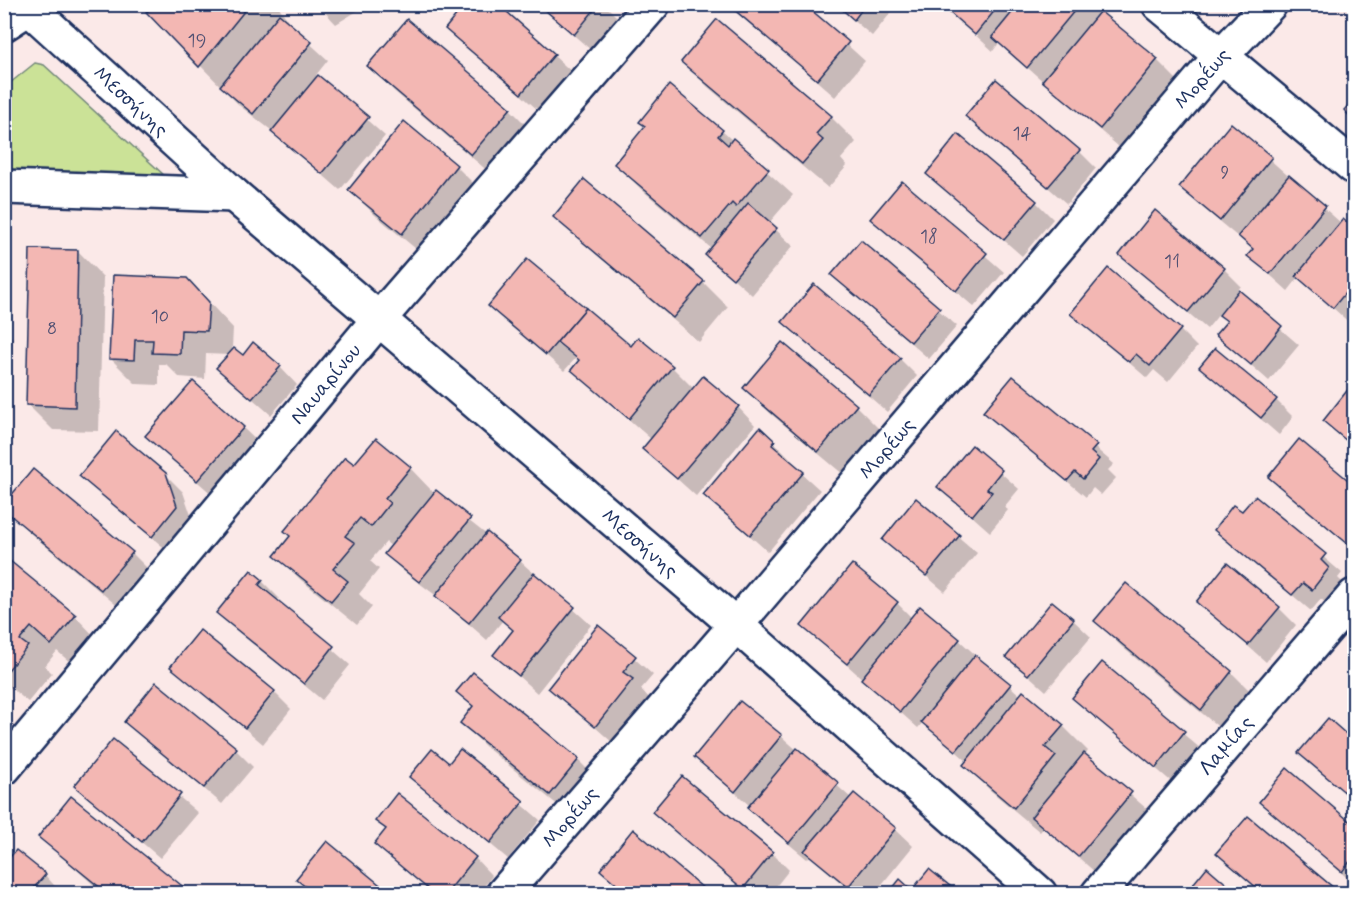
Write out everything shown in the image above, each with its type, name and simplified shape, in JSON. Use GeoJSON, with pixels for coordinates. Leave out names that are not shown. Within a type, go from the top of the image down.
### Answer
{"type":"FeatureCollection","features":[{"type":"Feature","properties":{"kind":"street","name":"Ναυαρίνου"},"geometry":{"type":"LineString","coordinates":[[4,768],[379,320],[653,4]]}},
{"type":"Feature","properties":{"kind":"street"},"geometry":{"type":"LineString","coordinates":[[1159,4],[1354,167]]}},
{"type":"Feature","properties":{"kind":"street","name":"Μορέως"},"geometry":{"type":"LineString","coordinates":[[503,894],[736,625],[1220,57],[1270,4]]}},
{"type":"Feature","properties":{"kind":"street","name":"Μεσσήνης"},"geometry":{"type":"LineString","coordinates":[[23,12],[736,625],[1040,894]]}},
{"type":"Feature","properties":{"kind":"street"},"geometry":{"type":"LineString","coordinates":[[4,187],[234,195]]}},
{"type":"Feature","properties":{"kind":"street","name":"Λαμίας"},"geometry":{"type":"LineString","coordinates":[[1098,894],[1354,596]]}},
{"type":"Feature","properties":{"kind":"green space"},"geometry":{"type":"Polygon","coordinates":[[[35,63],[44,65],[165,176],[5,172],[5,87],[35,63]]]}},
{"type":"Feature","properties":{"kind":"building"},"geometry":{"type":"Polygon","coordinates":[[[159,4],[250,4],[199,67],[146,12],[159,4]]]}},
{"type":"Feature","properties":{"kind":"building"},"geometry":{"type":"Polygon","coordinates":[[[465,4],[498,4],[555,54],[521,94],[445,29],[465,4]]]}},
{"type":"Feature","properties":{"kind":"building"},"geometry":{"type":"Polygon","coordinates":[[[538,4],[599,4],[574,35],[538,4]]]}},
{"type":"Feature","properties":{"kind":"building"},"geometry":{"type":"Polygon","coordinates":[[[733,4],[804,4],[849,42],[817,80],[731,7],[733,4]]]}},
{"type":"Feature","properties":{"kind":"building"},"geometry":{"type":"Polygon","coordinates":[[[836,4],[866,4],[854,20],[836,4]]]}},
{"type":"Feature","properties":{"kind":"building"},"geometry":{"type":"Polygon","coordinates":[[[940,4],[1000,4],[975,35],[940,4]]]}},
{"type":"Feature","properties":{"kind":"building"},"geometry":{"type":"Polygon","coordinates":[[[1019,4],[1080,4],[1027,68],[992,37],[1019,4]]]}},
{"type":"Feature","properties":{"kind":"building"},"geometry":{"type":"Polygon","coordinates":[[[1100,11],[1158,59],[1100,129],[1042,81],[1100,11]]]}},
{"type":"Feature","properties":{"kind":"building"},"geometry":{"type":"Polygon","coordinates":[[[279,14],[312,42],[253,114],[220,86],[279,14]]]}},
{"type":"Feature","properties":{"kind":"building"},"geometry":{"type":"Polygon","coordinates":[[[407,19],[511,108],[471,155],[367,66],[407,19]]]}},
{"type":"Feature","properties":{"kind":"building"},"geometry":{"type":"Polygon","coordinates":[[[717,19],[832,116],[816,134],[823,140],[802,164],[681,62],[717,19]]]}},
{"type":"Feature","properties":{"kind":"building"},"geometry":{"type":"Polygon","coordinates":[[[318,75],[369,117],[322,174],[271,132],[318,75]]]}},
{"type":"Feature","properties":{"kind":"building"},"geometry":{"type":"Polygon","coordinates":[[[996,79],[1080,150],[1048,187],[965,116],[996,79]]]}},
{"type":"Feature","properties":{"kind":"building"},"geometry":{"type":"Polygon","coordinates":[[[669,85],[723,130],[718,136],[728,145],[733,138],[769,169],[736,207],[732,203],[702,238],[614,164],[645,126],[639,122],[669,85]]]}},
{"type":"Feature","properties":{"kind":"building"},"geometry":{"type":"Polygon","coordinates":[[[1354,99],[1354,121],[1344,110],[1354,99]]]}},
{"type":"Feature","properties":{"kind":"building"},"geometry":{"type":"Polygon","coordinates":[[[404,121],[457,165],[402,234],[348,190],[404,121]]]}},
{"type":"Feature","properties":{"kind":"building"},"geometry":{"type":"Polygon","coordinates":[[[1231,123],[1272,157],[1220,221],[1179,187],[1231,123]]]}},
{"type":"Feature","properties":{"kind":"building"},"geometry":{"type":"Polygon","coordinates":[[[958,134],[1037,201],[1004,240],[926,174],[958,134]]]}},
{"type":"Feature","properties":{"kind":"building"},"geometry":{"type":"Polygon","coordinates":[[[1289,175],[1326,206],[1270,274],[1247,256],[1253,249],[1238,236],[1289,175]]]}},
{"type":"Feature","properties":{"kind":"building"},"geometry":{"type":"Polygon","coordinates":[[[584,179],[704,281],[673,318],[553,217],[584,179]]]}},
{"type":"Feature","properties":{"kind":"building"},"geometry":{"type":"Polygon","coordinates":[[[902,181],[987,253],[956,291],[870,219],[902,181]]]}},
{"type":"Feature","properties":{"kind":"building"},"geometry":{"type":"Polygon","coordinates":[[[748,203],[777,228],[733,279],[705,255],[748,203]]]}},
{"type":"Feature","properties":{"kind":"building"},"geometry":{"type":"Polygon","coordinates":[[[1155,210],[1225,268],[1188,312],[1119,255],[1155,210]]]}},
{"type":"Feature","properties":{"kind":"building"},"geometry":{"type":"Polygon","coordinates":[[[1343,219],[1354,228],[1354,282],[1333,308],[1296,276],[1343,219]]]}},
{"type":"Feature","properties":{"kind":"building"},"geometry":{"type":"Polygon","coordinates":[[[861,240],[940,308],[911,342],[831,275],[861,240]]]}},
{"type":"Feature","properties":{"kind":"building"},"geometry":{"type":"Polygon","coordinates":[[[30,249],[78,250],[75,407],[26,405],[30,249]]]}},
{"type":"Feature","properties":{"kind":"building"},"geometry":{"type":"Polygon","coordinates":[[[527,259],[586,308],[546,355],[488,306],[527,259]]]}},
{"type":"Feature","properties":{"kind":"building"},"geometry":{"type":"Polygon","coordinates":[[[1108,268],[1181,329],[1150,366],[1136,354],[1129,362],[1070,314],[1108,268]]]}},
{"type":"Feature","properties":{"kind":"building"},"geometry":{"type":"Polygon","coordinates":[[[113,275],[187,278],[209,302],[207,331],[181,330],[180,354],[152,353],[153,340],[135,340],[134,360],[109,359],[113,275]]]}},
{"type":"Feature","properties":{"kind":"building"},"geometry":{"type":"Polygon","coordinates":[[[814,284],[901,358],[869,395],[782,322],[814,284]]]}},
{"type":"Feature","properties":{"kind":"building"},"geometry":{"type":"Polygon","coordinates":[[[1239,290],[1282,326],[1251,365],[1215,335],[1227,321],[1219,315],[1239,290]]]}},
{"type":"Feature","properties":{"kind":"building"},"geometry":{"type":"Polygon","coordinates":[[[586,308],[631,346],[638,337],[673,366],[629,419],[571,370],[579,360],[557,342],[586,308]]]}},
{"type":"Feature","properties":{"kind":"building"},"geometry":{"type":"Polygon","coordinates":[[[1354,315],[1354,328],[1348,323],[1354,315]]]}},
{"type":"Feature","properties":{"kind":"building"},"geometry":{"type":"Polygon","coordinates":[[[1354,328],[1354,341],[1348,336],[1354,328]]]}},
{"type":"Feature","properties":{"kind":"building"},"geometry":{"type":"Polygon","coordinates":[[[253,342],[281,366],[252,399],[216,368],[234,348],[243,355],[253,342]]]}},
{"type":"Feature","properties":{"kind":"building"},"geometry":{"type":"Polygon","coordinates":[[[782,342],[857,405],[818,452],[743,388],[782,342]]]}},
{"type":"Feature","properties":{"kind":"building"},"geometry":{"type":"Polygon","coordinates":[[[1215,348],[1277,399],[1261,418],[1199,367],[1215,348]]]}},
{"type":"Feature","properties":{"kind":"building"},"geometry":{"type":"Polygon","coordinates":[[[703,376],[739,406],[677,479],[642,449],[703,376]]]}},
{"type":"Feature","properties":{"kind":"building"},"geometry":{"type":"Polygon","coordinates":[[[1013,376],[1097,445],[1091,452],[1099,459],[1083,479],[1075,472],[1067,481],[983,412],[1013,376]]]}},
{"type":"Feature","properties":{"kind":"building"},"geometry":{"type":"Polygon","coordinates":[[[193,381],[244,427],[197,481],[145,436],[193,381]]]}},
{"type":"Feature","properties":{"kind":"building"},"geometry":{"type":"Polygon","coordinates":[[[1354,382],[1354,447],[1323,421],[1354,382]]]}},
{"type":"Feature","properties":{"kind":"building"},"geometry":{"type":"Polygon","coordinates":[[[760,427],[775,441],[772,445],[804,472],[750,535],[703,495],[760,427]]]}},
{"type":"Feature","properties":{"kind":"building"},"geometry":{"type":"Polygon","coordinates":[[[116,431],[166,473],[177,506],[152,537],[79,476],[116,431]]]}},
{"type":"Feature","properties":{"kind":"building"},"geometry":{"type":"Polygon","coordinates":[[[376,438],[411,467],[385,499],[390,503],[371,527],[360,518],[345,536],[355,543],[333,569],[348,581],[331,601],[274,556],[290,536],[284,531],[345,457],[354,464],[376,438]]]}},
{"type":"Feature","properties":{"kind":"building"},"geometry":{"type":"Polygon","coordinates":[[[1299,439],[1354,485],[1354,536],[1348,544],[1268,477],[1299,439]]]}},
{"type":"Feature","properties":{"kind":"building"},"geometry":{"type":"Polygon","coordinates":[[[972,445],[1002,470],[987,489],[992,492],[972,516],[937,487],[972,445]]]}},
{"type":"Feature","properties":{"kind":"building"},"geometry":{"type":"Polygon","coordinates":[[[33,469],[133,552],[101,590],[4,510],[4,504],[33,469]]]}},
{"type":"Feature","properties":{"kind":"building"},"geometry":{"type":"Polygon","coordinates":[[[436,490],[471,518],[419,582],[384,554],[436,490]]]}},
{"type":"Feature","properties":{"kind":"building"},"geometry":{"type":"Polygon","coordinates":[[[1255,496],[1326,554],[1321,560],[1329,568],[1312,590],[1303,583],[1292,595],[1214,530],[1233,505],[1242,511],[1255,496]]]}},
{"type":"Feature","properties":{"kind":"building"},"geometry":{"type":"Polygon","coordinates":[[[916,498],[960,535],[926,576],[882,540],[916,498]]]}},
{"type":"Feature","properties":{"kind":"building"},"geometry":{"type":"Polygon","coordinates":[[[487,532],[521,560],[469,623],[435,596],[487,532]]]}},
{"type":"Feature","properties":{"kind":"building"},"geometry":{"type":"Polygon","coordinates":[[[4,556],[76,615],[51,645],[31,627],[20,640],[28,646],[4,675],[4,556]]]}},
{"type":"Feature","properties":{"kind":"building"},"geometry":{"type":"Polygon","coordinates":[[[1227,563],[1280,607],[1248,645],[1196,602],[1227,563]]]}},
{"type":"Feature","properties":{"kind":"building"},"geometry":{"type":"Polygon","coordinates":[[[852,564],[898,602],[847,664],[801,626],[852,564]]]}},
{"type":"Feature","properties":{"kind":"building"},"geometry":{"type":"Polygon","coordinates":[[[251,570],[263,580],[259,585],[334,646],[304,684],[216,613],[251,570]]]}},
{"type":"Feature","properties":{"kind":"building"},"geometry":{"type":"Polygon","coordinates":[[[534,573],[575,607],[519,676],[493,655],[513,630],[498,617],[534,573]]]}},
{"type":"Feature","properties":{"kind":"building"},"geometry":{"type":"Polygon","coordinates":[[[1126,583],[1232,671],[1201,710],[1094,621],[1126,583]]]}},
{"type":"Feature","properties":{"kind":"building"},"geometry":{"type":"Polygon","coordinates":[[[1052,601],[1074,619],[1028,675],[1006,657],[1052,601]]]}},
{"type":"Feature","properties":{"kind":"building"},"geometry":{"type":"Polygon","coordinates":[[[920,606],[960,639],[900,712],[861,679],[920,606]]]}},
{"type":"Feature","properties":{"kind":"building"},"geometry":{"type":"Polygon","coordinates":[[[598,625],[636,656],[623,672],[633,679],[595,727],[548,688],[598,625]]]}},
{"type":"Feature","properties":{"kind":"building"},"geometry":{"type":"Polygon","coordinates":[[[200,630],[275,691],[245,728],[170,667],[200,630]]]}},
{"type":"Feature","properties":{"kind":"building"},"geometry":{"type":"Polygon","coordinates":[[[975,655],[1011,684],[956,751],[921,722],[975,655]]]}},
{"type":"Feature","properties":{"kind":"building"},"geometry":{"type":"Polygon","coordinates":[[[1102,662],[1185,731],[1156,768],[1072,698],[1102,662]]]}},
{"type":"Feature","properties":{"kind":"building"},"geometry":{"type":"Polygon","coordinates":[[[473,672],[579,759],[550,795],[460,723],[473,706],[456,692],[473,672]]]}},
{"type":"Feature","properties":{"kind":"building"},"geometry":{"type":"Polygon","coordinates":[[[156,682],[237,748],[204,788],[124,722],[156,682]]]}},
{"type":"Feature","properties":{"kind":"building"},"geometry":{"type":"Polygon","coordinates":[[[1023,691],[1064,725],[1045,747],[1056,756],[1014,808],[963,765],[1023,691]]]}},
{"type":"Feature","properties":{"kind":"building"},"geometry":{"type":"Polygon","coordinates":[[[740,701],[782,735],[735,792],[694,757],[740,701]]]}},
{"type":"Feature","properties":{"kind":"building"},"geometry":{"type":"Polygon","coordinates":[[[1328,718],[1354,741],[1354,800],[1298,753],[1328,718]]]}},
{"type":"Feature","properties":{"kind":"building"},"geometry":{"type":"Polygon","coordinates":[[[113,739],[181,794],[142,842],[74,786],[113,739]]]}},
{"type":"Feature","properties":{"kind":"building"},"geometry":{"type":"Polygon","coordinates":[[[797,748],[839,783],[789,843],[747,808],[797,748]]]}},
{"type":"Feature","properties":{"kind":"building"},"geometry":{"type":"Polygon","coordinates":[[[432,749],[449,763],[460,749],[524,801],[490,843],[409,777],[432,749]]]}},
{"type":"Feature","properties":{"kind":"building"},"geometry":{"type":"Polygon","coordinates":[[[1084,753],[1132,792],[1078,857],[1031,817],[1084,753]]]}},
{"type":"Feature","properties":{"kind":"building"},"geometry":{"type":"Polygon","coordinates":[[[1287,768],[1354,825],[1354,856],[1342,872],[1259,802],[1287,768]]]}},
{"type":"Feature","properties":{"kind":"building"},"geometry":{"type":"Polygon","coordinates":[[[682,776],[773,852],[743,889],[652,812],[682,776]]]}},
{"type":"Feature","properties":{"kind":"building"},"geometry":{"type":"Polygon","coordinates":[[[397,793],[476,857],[446,894],[434,894],[374,844],[386,829],[375,821],[397,793]]]}},
{"type":"Feature","properties":{"kind":"building"},"geometry":{"type":"Polygon","coordinates":[[[854,793],[896,828],[848,887],[804,851],[854,793]]]}},
{"type":"Feature","properties":{"kind":"building"},"geometry":{"type":"Polygon","coordinates":[[[71,796],[186,889],[182,894],[108,894],[38,837],[71,796]]]}},
{"type":"Feature","properties":{"kind":"building"},"geometry":{"type":"Polygon","coordinates":[[[1248,816],[1341,894],[1264,894],[1216,853],[1248,816]]]}},
{"type":"Feature","properties":{"kind":"building"},"geometry":{"type":"Polygon","coordinates":[[[633,829],[710,894],[628,894],[600,870],[633,829]]]}},
{"type":"Feature","properties":{"kind":"building"},"geometry":{"type":"Polygon","coordinates":[[[327,841],[391,894],[314,894],[296,879],[327,841]]]}},
{"type":"Feature","properties":{"kind":"building"},"geometry":{"type":"Polygon","coordinates":[[[16,850],[46,874],[33,889],[38,894],[4,894],[4,864],[16,850]]]}},
{"type":"Feature","properties":{"kind":"building"},"geometry":{"type":"Polygon","coordinates":[[[1207,867],[1238,894],[1185,894],[1207,867]]]}},
{"type":"Feature","properties":{"kind":"building"},"geometry":{"type":"Polygon","coordinates":[[[929,869],[956,891],[954,894],[888,894],[900,879],[912,890],[929,869]]]}}]}
